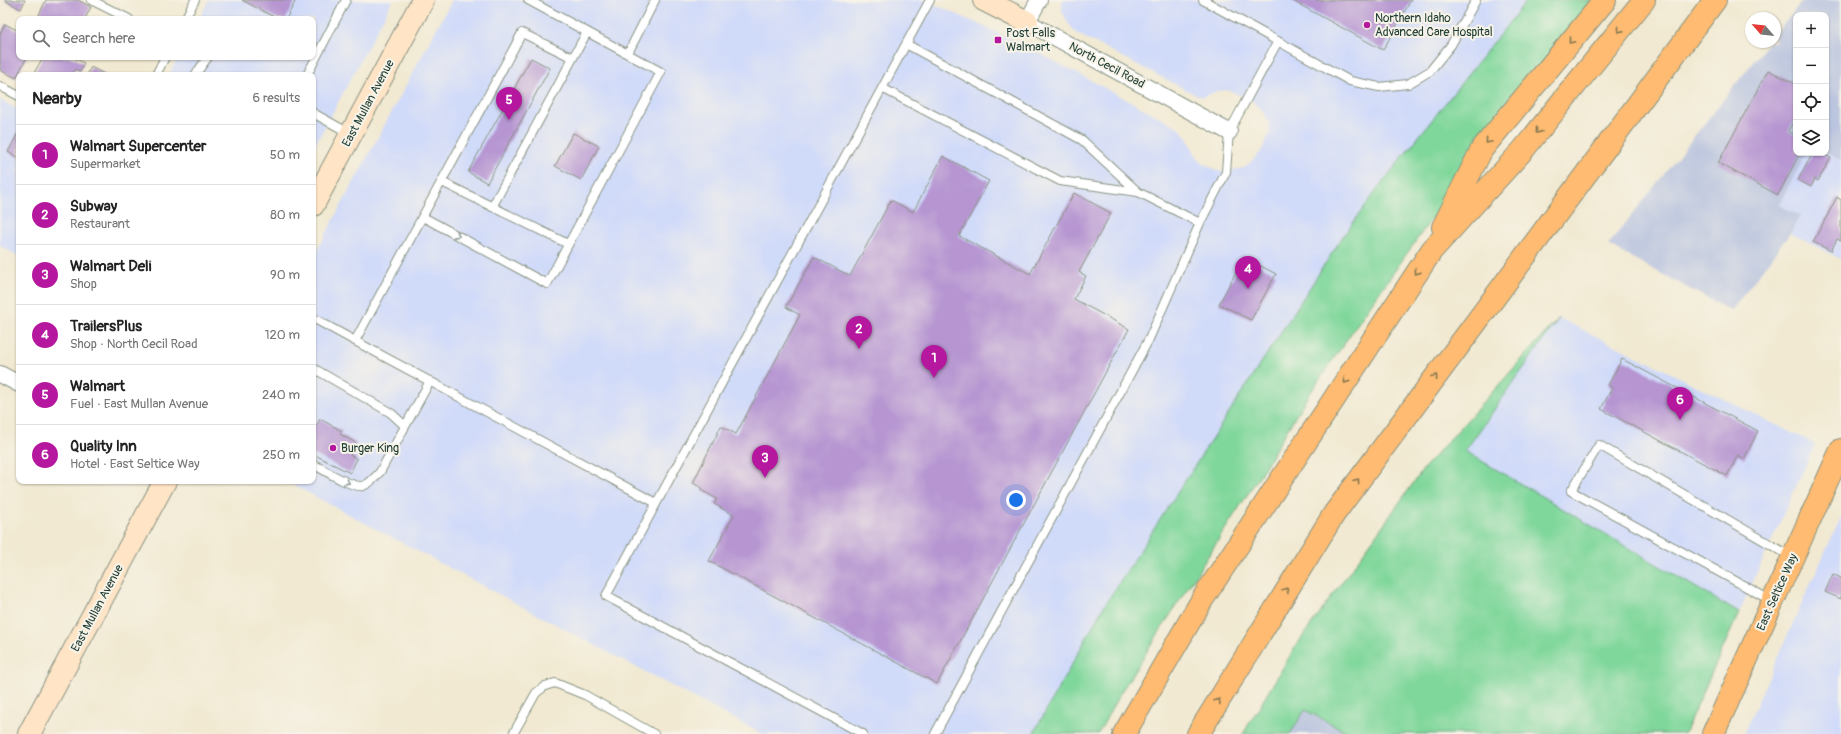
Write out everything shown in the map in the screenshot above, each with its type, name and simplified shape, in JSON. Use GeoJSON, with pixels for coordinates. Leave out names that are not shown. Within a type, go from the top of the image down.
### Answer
{"type":"FeatureCollection","features":[{"type":"Feature","properties":{"kind":"main road","name":"East Mullan Avenue"},"geometry":{"type":"LineString","coordinates":[[316,199],[423,0]]}},
{"type":"Feature","properties":{"kind":"main road","name":"North Cecil Road"},"geometry":{"type":"LineString","coordinates":[[984,0],[1027,22]]}},
{"type":"Feature","properties":{"kind":"main road"},"geometry":{"type":"LineString","coordinates":[[1124,734],[1202,600],[1432,250],[1482,149],[1605,0]]}},
{"type":"Feature","properties":{"kind":"main road"},"geometry":{"type":"LineString","coordinates":[[1432,250],[1523,150],[1644,0]]}},
{"type":"Feature","properties":{"kind":"main road"},"geometry":{"type":"LineString","coordinates":[[1198,734],[1334,514],[1715,0]]}},
{"type":"Feature","properties":{"kind":"main road","name":"East Seltice Way"},"geometry":{"type":"LineString","coordinates":[[1713,734],[1841,450]]}},
{"type":"Feature","properties":{"kind":"main road","name":"East Mullan Avenue"},"geometry":{"type":"LineString","coordinates":[[29,734],[163,484]]}},
{"type":"Feature","properties":{"kind":"street"},"geometry":{"type":"LineString","coordinates":[[1027,22],[1039,0]]}},
{"type":"Feature","properties":{"kind":"street","name":"North Cecil Road"},"geometry":{"type":"LineString","coordinates":[[1027,22],[1229,132]]}},
{"type":"Feature","properties":{"kind":"street"},"geometry":{"type":"LineString","coordinates":[[0,374],[16,382]]}},
{"type":"Feature","properties":{"kind":"lane"},"geometry":{"type":"LineString","coordinates":[[91,0],[123,16]]}},
{"type":"Feature","properties":{"kind":"lane"},"geometry":{"type":"LineString","coordinates":[[187,16],[195,0]]}},
{"type":"Feature","properties":{"kind":"lane"},"geometry":{"type":"LineString","coordinates":[[316,58],[346,0]]}},
{"type":"Feature","properties":{"kind":"lane"},"geometry":{"type":"LineString","coordinates":[[423,217],[546,284],[661,72],[528,0]]}},
{"type":"Feature","properties":{"kind":"lane"},"geometry":{"type":"LineString","coordinates":[[628,53],[655,0]]}},
{"type":"Feature","properties":{"kind":"lane"},"geometry":{"type":"LineString","coordinates":[[863,734],[606,596],[930,0]]}},
{"type":"Feature","properties":{"kind":"lane"},"geometry":{"type":"LineString","coordinates":[[1203,0],[1350,81],[1379,88],[1408,84],[1430,71],[1451,45],[1476,0]]}},
{"type":"Feature","properties":{"kind":"lane"},"geometry":{"type":"LineString","coordinates":[[492,207],[587,32]]}},
{"type":"Feature","properties":{"kind":"lane"},"geometry":{"type":"LineString","coordinates":[[355,341],[522,33],[572,58]]}},
{"type":"Feature","properties":{"kind":"lane"},"geometry":{"type":"LineString","coordinates":[[935,734],[1149,339],[1200,223],[1226,172],[1229,132],[1278,41]]}},
{"type":"Feature","properties":{"kind":"lane"},"geometry":{"type":"LineString","coordinates":[[906,44],[1082,140],[1138,192],[1200,223]]}},
{"type":"Feature","properties":{"kind":"lane"},"geometry":{"type":"LineString","coordinates":[[158,72],[164,60]]}},
{"type":"Feature","properties":{"kind":"lane"},"geometry":{"type":"LineString","coordinates":[[198,72],[206,60]]}},
{"type":"Feature","properties":{"kind":"lane"},"geometry":{"type":"LineString","coordinates":[[309,72],[315,60]]}},
{"type":"Feature","properties":{"kind":"lane"},"geometry":{"type":"LineString","coordinates":[[0,86],[16,94]]}},
{"type":"Feature","properties":{"kind":"lane"},"geometry":{"type":"LineString","coordinates":[[882,88],[1060,181],[1138,192]]}},
{"type":"Feature","properties":{"kind":"lane"},"geometry":{"type":"LineString","coordinates":[[316,115],[351,134]]}},
{"type":"Feature","properties":{"kind":"lane"},"geometry":{"type":"LineString","coordinates":[[442,182],[568,244]]}},
{"type":"Feature","properties":{"kind":"lane"},"geometry":{"type":"LineString","coordinates":[[316,320],[656,502]]}},
{"type":"Feature","properties":{"kind":"lane"},"geometry":{"type":"LineString","coordinates":[[316,370],[391,413],[405,426]]}},
{"type":"Feature","properties":{"kind":"lane"},"geometry":{"type":"LineString","coordinates":[[316,466],[353,485],[362,486],[369,483],[380,472],[430,381]]}},
{"type":"Feature","properties":{"kind":"lane"},"geometry":{"type":"LineString","coordinates":[[1773,602],[1572,491],[1599,445],[1793,557]]}},
{"type":"Feature","properties":{"kind":"lane"},"geometry":{"type":"LineString","coordinates":[[513,734],[536,693],[545,686],[555,683],[585,695],[654,734]]}},
{"type":"Feature","properties":{"kind":"shaded area"},"geometry":{"type":"Polygon","coordinates":[[[209,0],[393,0],[316,143],[316,72],[170,72],[176,60],[316,60],[316,16],[201,16],[209,0]]]}},
{"type":"Feature","properties":{"kind":"shaded area"},"geometry":{"type":"Polygon","coordinates":[[[452,0],[925,0],[1018,42],[1180,128],[1202,163],[1221,172],[1244,168],[1261,152],[1270,132],[1269,124],[1263,111],[1253,101],[1228,90],[1217,91],[1203,97],[1196,95],[1076,33],[1068,23],[1062,11],[1062,0],[1527,0],[1386,178],[1343,236],[1103,608],[1033,734],[762,734],[292,484],[316,484],[316,252],[452,0]]]}},
{"type":"Feature","properties":{"kind":"shaded area"},"geometry":{"type":"Polygon","coordinates":[[[1803,0],[1841,0],[1841,160],[1829,154],[1829,12],[1793,12],[1803,0]]]}},
{"type":"Feature","properties":{"kind":"shaded area"},"geometry":{"type":"Polygon","coordinates":[[[1793,12],[1793,156],[1804,156],[1779,205],[1800,216],[1790,233],[1731,311],[1608,245],[1764,48],[1781,48],[1781,28],[1793,12]]]}},
{"type":"Feature","properties":{"kind":"shaded area"},"geometry":{"type":"Polygon","coordinates":[[[0,100],[16,108],[16,254],[0,246],[0,100]]]}},
{"type":"Feature","properties":{"kind":"shaded area"},"geometry":{"type":"Polygon","coordinates":[[[1829,154],[1841,160],[1841,259],[1790,233],[1800,216],[1779,205],[1804,156],[1829,156],[1829,154]]]}},
{"type":"Feature","properties":{"kind":"shaded area"},"geometry":{"type":"Polygon","coordinates":[[[1559,318],[1815,444],[1739,613],[1465,451],[1559,318]]]}},
{"type":"Feature","properties":{"kind":"shaded area"},"geometry":{"type":"Polygon","coordinates":[[[1841,517],[1841,734],[1743,734],[1841,517]]]}},
{"type":"Feature","properties":{"kind":"shaded area"},"geometry":{"type":"Polygon","coordinates":[[[1302,709],[1351,734],[1288,734],[1302,709]]]}},
{"type":"Feature","properties":{"kind":"green space"},"geometry":{"type":"Polygon","coordinates":[[[1527,0],[1592,0],[1515,101],[1369,307],[1304,402],[1258,478],[1119,695],[1098,734],[1033,734],[1103,608],[1343,236],[1386,178],[1527,0]]]}},
{"type":"Feature","properties":{"kind":"green space"},"geometry":{"type":"Polygon","coordinates":[[[1559,318],[1465,451],[1739,613],[1684,734],[1351,734],[1305,710],[1290,734],[1243,734],[1296,646],[1425,467],[1559,318]]]}},
{"type":"Feature","properties":{"kind":"building"},"geometry":{"type":"Polygon","coordinates":[[[4,0],[25,0],[21,9],[4,0]]]}},
{"type":"Feature","properties":{"kind":"building"},"geometry":{"type":"Polygon","coordinates":[[[46,0],[78,0],[91,7],[86,16],[38,16],[46,0]]]}},
{"type":"Feature","properties":{"kind":"building"},"geometry":{"type":"Polygon","coordinates":[[[242,0],[296,0],[288,16],[272,16],[242,0]]]}},
{"type":"Feature","properties":{"kind":"building","name":"Northern Idaho Advanced Care Hospital"},"geometry":{"type":"Polygon","coordinates":[[[1291,0],[1411,0],[1383,50],[1291,0]]]}},
{"type":"Feature","properties":{"kind":"building"},"geometry":{"type":"Polygon","coordinates":[[[5,24],[16,30],[16,60],[25,60],[19,72],[16,72],[16,78],[0,70],[0,34],[5,24]]]}},
{"type":"Feature","properties":{"kind":"building"},"geometry":{"type":"Polygon","coordinates":[[[531,58],[550,68],[487,183],[468,172],[531,58]]]}},
{"type":"Feature","properties":{"kind":"building"},"geometry":{"type":"Polygon","coordinates":[[[41,60],[78,60],[84,63],[80,72],[75,69],[74,72],[35,72],[41,60]]]}},
{"type":"Feature","properties":{"kind":"building"},"geometry":{"type":"Polygon","coordinates":[[[91,67],[100,72],[88,72],[91,67]]]}},
{"type":"Feature","properties":{"kind":"building"},"geometry":{"type":"Polygon","coordinates":[[[1768,70],[1793,82],[1793,122],[1788,131],[1793,134],[1793,156],[1798,156],[1778,195],[1718,163],[1768,70]]]}},
{"type":"Feature","properties":{"kind":"building"},"geometry":{"type":"Polygon","coordinates":[[[573,133],[599,146],[581,180],[555,166],[573,133]]]}},
{"type":"Feature","properties":{"kind":"building"},"geometry":{"type":"Polygon","coordinates":[[[16,137],[16,156],[8,152],[16,137]]]}},
{"type":"Feature","properties":{"kind":"building"},"geometry":{"type":"Polygon","coordinates":[[[943,156],[989,181],[959,236],[1030,274],[1074,193],[1111,213],[1079,272],[1086,276],[1074,299],[1129,329],[937,684],[709,561],[734,515],[714,504],[717,499],[701,490],[702,488],[693,483],[721,426],[736,434],[800,315],[786,307],[814,257],[850,276],[891,200],[913,212],[943,156]]]}},
{"type":"Feature","properties":{"kind":"building"},"geometry":{"type":"Polygon","coordinates":[[[1811,156],[1827,156],[1831,158],[1818,181],[1815,179],[1811,187],[1798,180],[1811,156]]]}},
{"type":"Feature","properties":{"kind":"building"},"geometry":{"type":"Polygon","coordinates":[[[1837,197],[1841,200],[1841,241],[1837,239],[1831,251],[1813,242],[1837,197]]]}},
{"type":"Feature","properties":{"kind":"building"},"geometry":{"type":"Polygon","coordinates":[[[1244,257],[1276,274],[1251,320],[1219,304],[1244,257]]]}},
{"type":"Feature","properties":{"kind":"building"},"geometry":{"type":"Polygon","coordinates":[[[1622,359],[1758,431],[1744,459],[1738,455],[1727,476],[1601,409],[1612,388],[1608,385],[1622,359]]]}},
{"type":"Feature","properties":{"kind":"building","name":"Burger King"},"geometry":{"type":"Polygon","coordinates":[[[320,419],[342,431],[340,434],[356,443],[350,455],[357,459],[350,473],[316,456],[317,425],[320,419]]]}},
{"type":"Feature","properties":{"kind":"building"},"geometry":{"type":"Polygon","coordinates":[[[1833,574],[1841,578],[1841,599],[1825,592],[1833,574]]]}},
{"type":"Feature","properties":{"kind":"place","name":"Northern Idaho Advanced Care Hospital"},"geometry":{"type":"Point","coordinates":[1367,25]}},
{"type":"Feature","properties":{"kind":"place","name":"Post Falls Walmart"},"geometry":{"type":"Point","coordinates":[998,40]}},
{"type":"Feature","properties":{"kind":"place","name":"Walmart"},"geometry":{"type":"Point","coordinates":[509,120]}},
{"type":"Feature","properties":{"kind":"place","name":"TrailersPlus"},"geometry":{"type":"Point","coordinates":[1248,289]}},
{"type":"Feature","properties":{"kind":"place","name":"Subway"},"geometry":{"type":"Point","coordinates":[859,349]}},
{"type":"Feature","properties":{"kind":"place","name":"Walmart Supercenter"},"geometry":{"type":"Point","coordinates":[934,378]}},
{"type":"Feature","properties":{"kind":"place","name":"Quality Inn"},"geometry":{"type":"Point","coordinates":[1680,420]}},
{"type":"Feature","properties":{"kind":"place","name":"Burger King"},"geometry":{"type":"Point","coordinates":[333,448]}},
{"type":"Feature","properties":{"kind":"place","name":"Walmart Deli"},"geometry":{"type":"Point","coordinates":[765,478]}}]}
